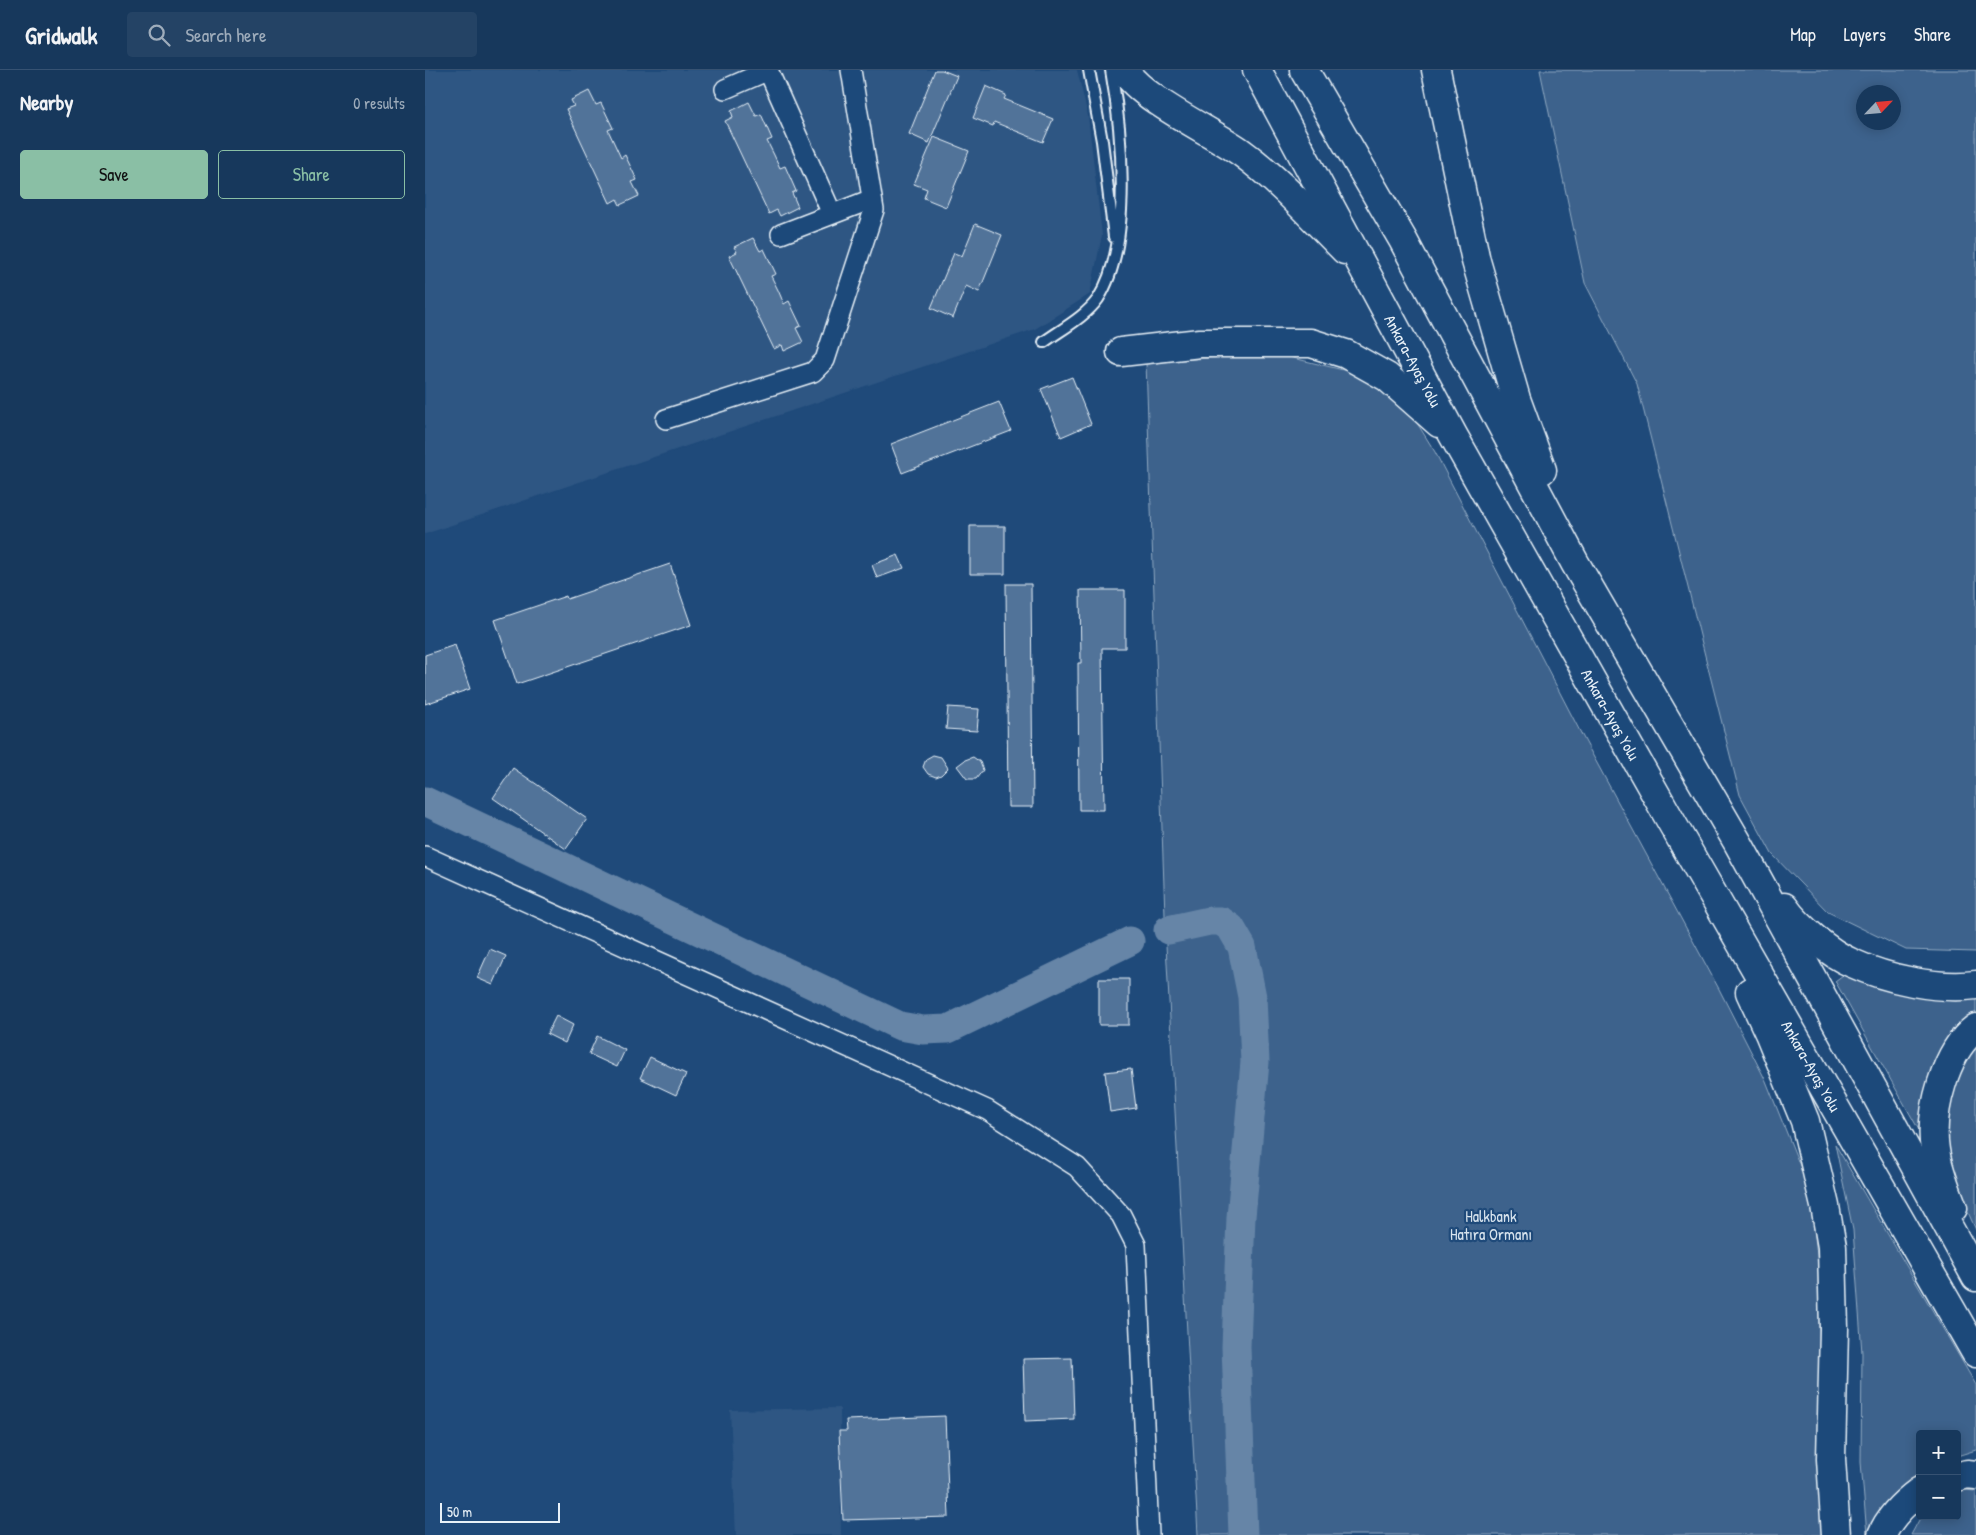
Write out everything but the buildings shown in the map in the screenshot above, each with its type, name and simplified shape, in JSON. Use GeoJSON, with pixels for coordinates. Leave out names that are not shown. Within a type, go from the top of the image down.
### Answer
{"type":"FeatureCollection","features":[{"type":"Feature","properties":{"kind":"highway"},"geometry":{"type":"LineString","coordinates":[[1124,70],[1129,78],[1155,99],[1246,156],[1365,270]]}},
{"type":"Feature","properties":{"kind":"highway"},"geometry":{"type":"LineString","coordinates":[[1304,70],[1403,240],[1575,563],[1738,843],[1976,1277]]}},
{"type":"Feature","properties":{"kind":"highway"},"geometry":{"type":"LineString","coordinates":[[1436,70],[1470,233],[1492,320],[1516,399],[1575,563]]}},
{"type":"Feature","properties":{"kind":"highway","name":"Ankara-Ayaş Yolu"},"geometry":{"type":"LineString","coordinates":[[1257,71],[1453,435],[1672,823],[1976,1354]]}},
{"type":"Feature","properties":{"kind":"highway"},"geometry":{"type":"LineString","coordinates":[[1121,352],[1200,342],[1311,343],[1347,354],[1387,377],[1453,435]]}},
{"type":"Feature","properties":{"kind":"highway"},"geometry":{"type":"LineString","coordinates":[[1672,823],[1769,1034],[1805,1121],[1825,1206],[1832,1247],[1834,1329],[1831,1459],[1837,1535]]}},
{"type":"Feature","properties":{"kind":"highway"},"geometry":{"type":"LineString","coordinates":[[1738,843],[1789,914],[1816,940],[1851,963],[1894,978],[1933,984],[1976,985]]}},
{"type":"Feature","properties":{"kind":"highway"},"geometry":{"type":"LineString","coordinates":[[1976,1028],[1956,1048],[1940,1090],[1935,1120],[1935,1148],[1940,1173],[1954,1210],[1976,1252]]}},
{"type":"Feature","properties":{"kind":"highway"},"geometry":{"type":"LineString","coordinates":[[1961,1476],[1976,1475]]}},
{"type":"Feature","properties":{"kind":"highway"},"geometry":{"type":"LineString","coordinates":[[1882,1535],[1886,1526],[1897,1513],[1916,1495]]}},
{"type":"Feature","properties":{"kind":"street"},"geometry":{"type":"LineString","coordinates":[[725,89],[769,70],[832,214]]}},
{"type":"Feature","properties":{"kind":"street"},"geometry":{"type":"LineString","coordinates":[[666,419],[813,372],[825,360],[874,210],[851,70]]}},
{"type":"Feature","properties":{"kind":"street"},"geometry":{"type":"LineString","coordinates":[[781,234],[873,199]]}},
{"type":"Feature","properties":{"kind":"street"},"geometry":{"type":"LineString","coordinates":[[425,856],[987,1110],[1077,1167],[1121,1215],[1136,1245],[1149,1535]]}},
{"type":"Feature","properties":{"kind":"lane"},"geometry":{"type":"LineString","coordinates":[[1089,70],[1102,141],[1116,248]]}},
{"type":"Feature","properties":{"kind":"lane"},"geometry":{"type":"LineString","coordinates":[[1044,342],[1081,316],[1097,299],[1107,279],[1116,248],[1122,212],[1121,147],[1111,70]]}},
{"type":"Feature","properties":{"kind":"shaded area"},"geometry":{"type":"Polygon","coordinates":[[[425,70],[1077,70],[1088,116],[1102,235],[1090,294],[1035,329],[425,534],[425,70]]]}},
{"type":"Feature","properties":{"kind":"shaded area"},"geometry":{"type":"Polygon","coordinates":[[[840,1408],[841,1535],[736,1535],[730,1410],[840,1408]]]}},
{"type":"Feature","properties":{"kind":"green space"},"geometry":{"type":"Polygon","coordinates":[[[1540,70],[1976,70],[1976,952],[1906,950],[1828,912],[1772,854],[1740,795],[1637,384],[1585,283],[1540,70]]]}},
{"type":"Feature","properties":{"kind":"green space","name":"Halkbank Hatıra Ormanı"},"geometry":{"type":"Polygon","coordinates":[[[1276,354],[1360,374],[1409,410],[1435,452],[1585,741],[1719,989],[1766,1081],[1810,1191],[1818,1265],[1820,1387],[1829,1535],[1198,1535],[1166,945],[1146,362],[1276,354]]]}},
{"type":"Feature","properties":{"kind":"green space"},"geometry":{"type":"Polygon","coordinates":[[[1847,972],[1976,994],[1976,1018],[1924,1139],[1835,981],[1847,972]]]}},
{"type":"Feature","properties":{"kind":"green space"},"geometry":{"type":"Polygon","coordinates":[[[1976,1049],[1976,1230],[1952,1172],[1948,1158],[1945,1127],[1947,1106],[1957,1078],[1965,1062],[1976,1049]]]}},
{"type":"Feature","properties":{"kind":"green space"},"geometry":{"type":"Polygon","coordinates":[[[1835,1144],[1976,1385],[1976,1450],[1961,1455],[1961,1430],[1916,1430],[1916,1475],[1893,1494],[1876,1535],[1867,1535],[1861,1462],[1862,1353],[1853,1230],[1835,1144]]]}},
{"type":"Feature","properties":{"kind":"green space"},"geometry":{"type":"Polygon","coordinates":[[[1961,1491],[1976,1491],[1976,1535],[1911,1535],[1919,1520],[1961,1520],[1961,1491]]]}},
{"type":"Feature","properties":{"kind":"waterway"},"geometry":{"type":"LineString","coordinates":[[425,801],[900,1026],[923,1030],[948,1029],[1130,941]]}},
{"type":"Feature","properties":{"kind":"waterway"},"geometry":{"type":"LineString","coordinates":[[1168,930],[1209,921],[1221,921],[1231,928],[1242,947],[1252,997],[1255,1062],[1241,1217],[1236,1347],[1243,1535]]}}]}
